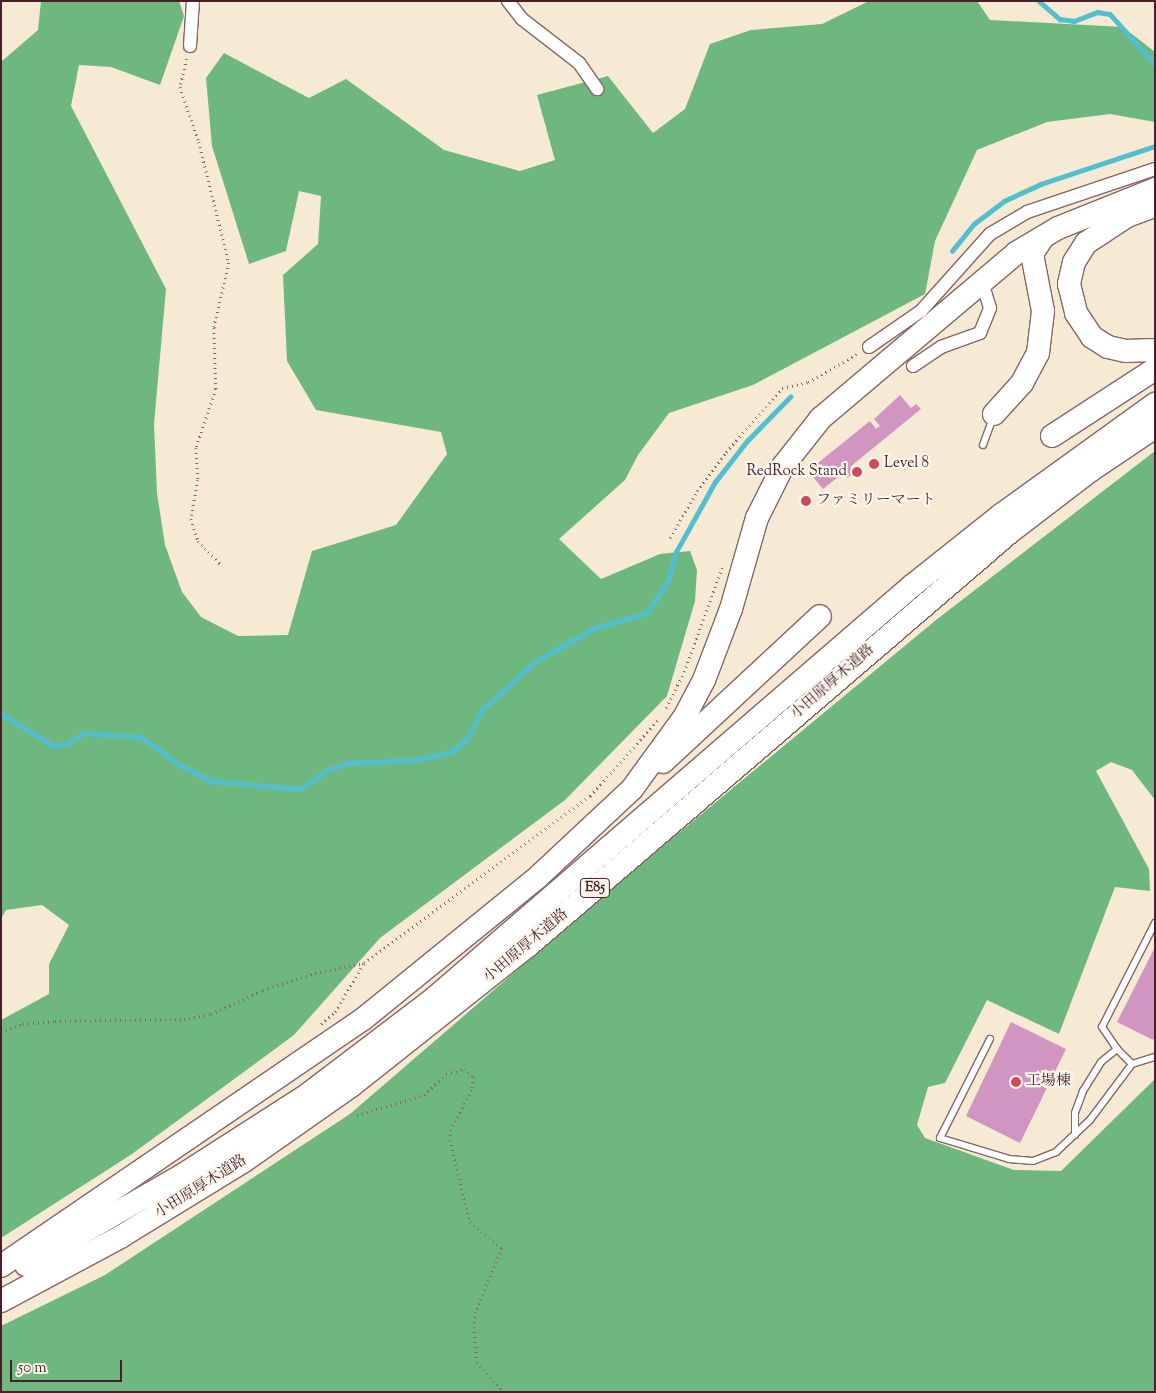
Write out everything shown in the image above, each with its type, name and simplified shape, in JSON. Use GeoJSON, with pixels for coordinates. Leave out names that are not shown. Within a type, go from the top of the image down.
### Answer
{"type":"FeatureCollection","features":[{"type":"Feature","properties":{"kind":"highway"},"geometry":{"type":"LineString","coordinates":[[632,789],[685,716],[704,680],[727,621],[757,518],[769,491],[803,439],[856,385],[1016,253],[1043,237],[1155,189]]}},
{"type":"Feature","properties":{"kind":"highway"},"geometry":{"type":"LineString","coordinates":[[1155,206],[1127,216],[1086,244],[1074,262],[1069,284],[1076,313],[1092,337],[1108,347],[1126,351],[1155,350]]}},
{"type":"Feature","properties":{"kind":"highway"},"geometry":{"type":"LineString","coordinates":[[994,414],[1022,383],[1038,353],[1043,311],[1032,254],[1043,237]]}},
{"type":"Feature","properties":{"kind":"highway"},"geometry":{"type":"LineString","coordinates":[[1052,436],[1155,369]]}},
{"type":"Feature","properties":{"kind":"highway","name":"小田原厚木道路"},"geometry":{"type":"LineString","coordinates":[[1,1278],[86,1233],[184,1174],[307,1095],[425,1006],[913,585],[1001,515],[1155,404]]}},
{"type":"Feature","properties":{"kind":"highway","name":"小田原厚木道路"},"geometry":{"type":"LineString","coordinates":[[1,1301],[122,1236],[244,1161],[350,1086],[529,945],[1010,532],[1091,470],[1155,427]]}},
{"type":"Feature","properties":{"kind":"highway"},"geometry":{"type":"LineString","coordinates":[[1,1266],[362,1020],[538,876],[632,789],[706,725],[820,616]]}},
{"type":"Feature","properties":{"kind":"street"},"geometry":{"type":"LineString","coordinates":[[190,46],[193,1]]}},
{"type":"Feature","properties":{"kind":"street"},"geometry":{"type":"LineString","coordinates":[[508,1],[522,19],[579,63],[597,89]]}},
{"type":"Feature","properties":{"kind":"street"},"geometry":{"type":"LineString","coordinates":[[869,347],[921,310],[972,257],[990,234],[1027,212],[1155,169]]}},
{"type":"Feature","properties":{"kind":"street"},"geometry":{"type":"LineString","coordinates":[[972,257],[978,272]]}},
{"type":"Feature","properties":{"kind":"street"},"geometry":{"type":"LineString","coordinates":[[913,366],[941,347],[980,333],[990,308],[985,292]]}},
{"type":"Feature","properties":{"kind":"lane"},"geometry":{"type":"LineString","coordinates":[[983,445],[994,414]]}},
{"type":"Feature","properties":{"kind":"lane"},"geometry":{"type":"LineString","coordinates":[[1132,1064],[1116,1048],[1102,1027],[1155,923]]}},
{"type":"Feature","properties":{"kind":"lane"},"geometry":{"type":"LineString","coordinates":[[990,1039],[940,1138],[1008,1159],[1033,1161],[1056,1152],[1090,1120],[1132,1064],[1155,1057]]}},
{"type":"Feature","properties":{"kind":"lane"},"geometry":{"type":"LineString","coordinates":[[1075,1134],[1075,1113],[1082,1091],[1101,1062],[1116,1048]]}},
{"type":"Feature","properties":{"kind":"path"},"geometry":{"type":"LineString","coordinates":[[190,46],[180,87],[199,142],[229,263],[214,328],[216,389],[196,448],[198,480],[191,519],[198,542],[221,565]]}},
{"type":"Feature","properties":{"kind":"path"},"geometry":{"type":"LineString","coordinates":[[670,538],[697,491],[726,452],[782,388],[808,382],[869,347]]}},
{"type":"Feature","properties":{"kind":"path"},"geometry":{"type":"LineString","coordinates":[[316,1028],[335,1012],[364,963],[590,796],[663,714],[684,672],[726,556]]}},
{"type":"Feature","properties":{"kind":"path"},"geometry":{"type":"LineString","coordinates":[[1,1032],[23,1024],[55,1021],[184,1019],[211,1014],[263,990],[316,973],[364,963]]}},
{"type":"Feature","properties":{"kind":"path"},"geometry":{"type":"LineString","coordinates":[[357,1115],[424,1095],[446,1074],[464,1069],[474,1077],[472,1090],[451,1130],[450,1140],[470,1222],[502,1248],[476,1312],[474,1327],[477,1362],[503,1392]]}},
{"type":"Feature","properties":{"kind":"green space"},"geometry":{"type":"Polygon","coordinates":[[[41,1],[179,1],[184,16],[160,85],[111,67],[79,65],[71,106],[166,289],[154,424],[157,493],[165,545],[182,592],[201,617],[238,636],[288,635],[312,551],[396,525],[447,454],[441,432],[316,410],[287,361],[283,275],[318,244],[321,196],[299,191],[286,251],[249,264],[212,146],[206,78],[224,53],[309,98],[346,79],[444,150],[520,171],[555,160],[537,95],[608,76],[653,133],[685,109],[710,44],[751,30],[822,24],[869,1],[977,1],[990,20],[1123,27],[1155,52],[1155,122],[1110,114],[1047,122],[977,150],[935,241],[925,294],[753,385],[669,413],[638,455],[625,480],[559,539],[601,579],[660,554],[690,551],[697,570],[695,601],[667,696],[565,800],[380,938],[294,1035],[132,1154],[1,1238],[1,1020],[49,994],[49,964],[69,925],[42,905],[6,910],[1,919],[1,62],[38,30],[41,1]]]}},
{"type":"Feature","properties":{"kind":"green space"},"geometry":{"type":"Polygon","coordinates":[[[1155,451],[1155,800],[1132,770],[1111,762],[1096,771],[1149,869],[1150,891],[1115,887],[1059,1034],[987,1000],[945,1083],[928,1087],[917,1125],[925,1138],[1014,1170],[1061,1171],[1155,1079],[1155,1392],[1,1392],[1,1326],[105,1275],[350,1114],[611,889],[936,620],[1155,451]]]}},
{"type":"Feature","properties":{"kind":"building"},"geometry":{"type":"Polygon","coordinates":[[[900,395],[911,408],[916,404],[921,409],[850,467],[855,473],[847,478],[843,473],[823,489],[808,471],[870,421],[876,429],[880,426],[874,419],[900,395]]]}},
{"type":"Feature","properties":{"kind":"building"},"geometry":{"type":"Polygon","coordinates":[[[1155,947],[1155,1036],[1153,1040],[1117,1022],[1155,947]]]}},
{"type":"Feature","properties":{"kind":"building","name":"工場棟"},"geometry":{"type":"Polygon","coordinates":[[[1011,1022],[1066,1049],[1020,1143],[966,1116],[1011,1022]]]}},
{"type":"Feature","properties":{"kind":"waterway"},"geometry":{"type":"LineString","coordinates":[[1039,1],[1060,19],[1074,21],[1097,12],[1110,14],[1155,64]]}},
{"type":"Feature","properties":{"kind":"waterway"},"geometry":{"type":"LineString","coordinates":[[952,251],[975,223],[1004,201],[1041,184],[1155,146]]}},
{"type":"Feature","properties":{"kind":"waterway"},"geometry":{"type":"LineString","coordinates":[[1,714],[54,746],[67,744],[84,733],[141,737],[180,765],[212,781],[301,789],[326,771],[347,763],[415,760],[453,751],[467,739],[481,711],[536,661],[595,628],[647,613],[668,581],[676,552],[715,482],[747,441],[790,397]]}},
{"type":"Feature","properties":{"kind":"place","name":"Level 8"},"geometry":{"type":"Point","coordinates":[874,464]}},
{"type":"Feature","properties":{"kind":"place","name":"RedRock Stand"},"geometry":{"type":"Point","coordinates":[857,472]}},
{"type":"Feature","properties":{"kind":"place","name":"ファミリーマート"},"geometry":{"type":"Point","coordinates":[806,501]}},
{"type":"Feature","properties":{"kind":"place","name":"工場棟"},"geometry":{"type":"Point","coordinates":[1016,1082]}}]}
